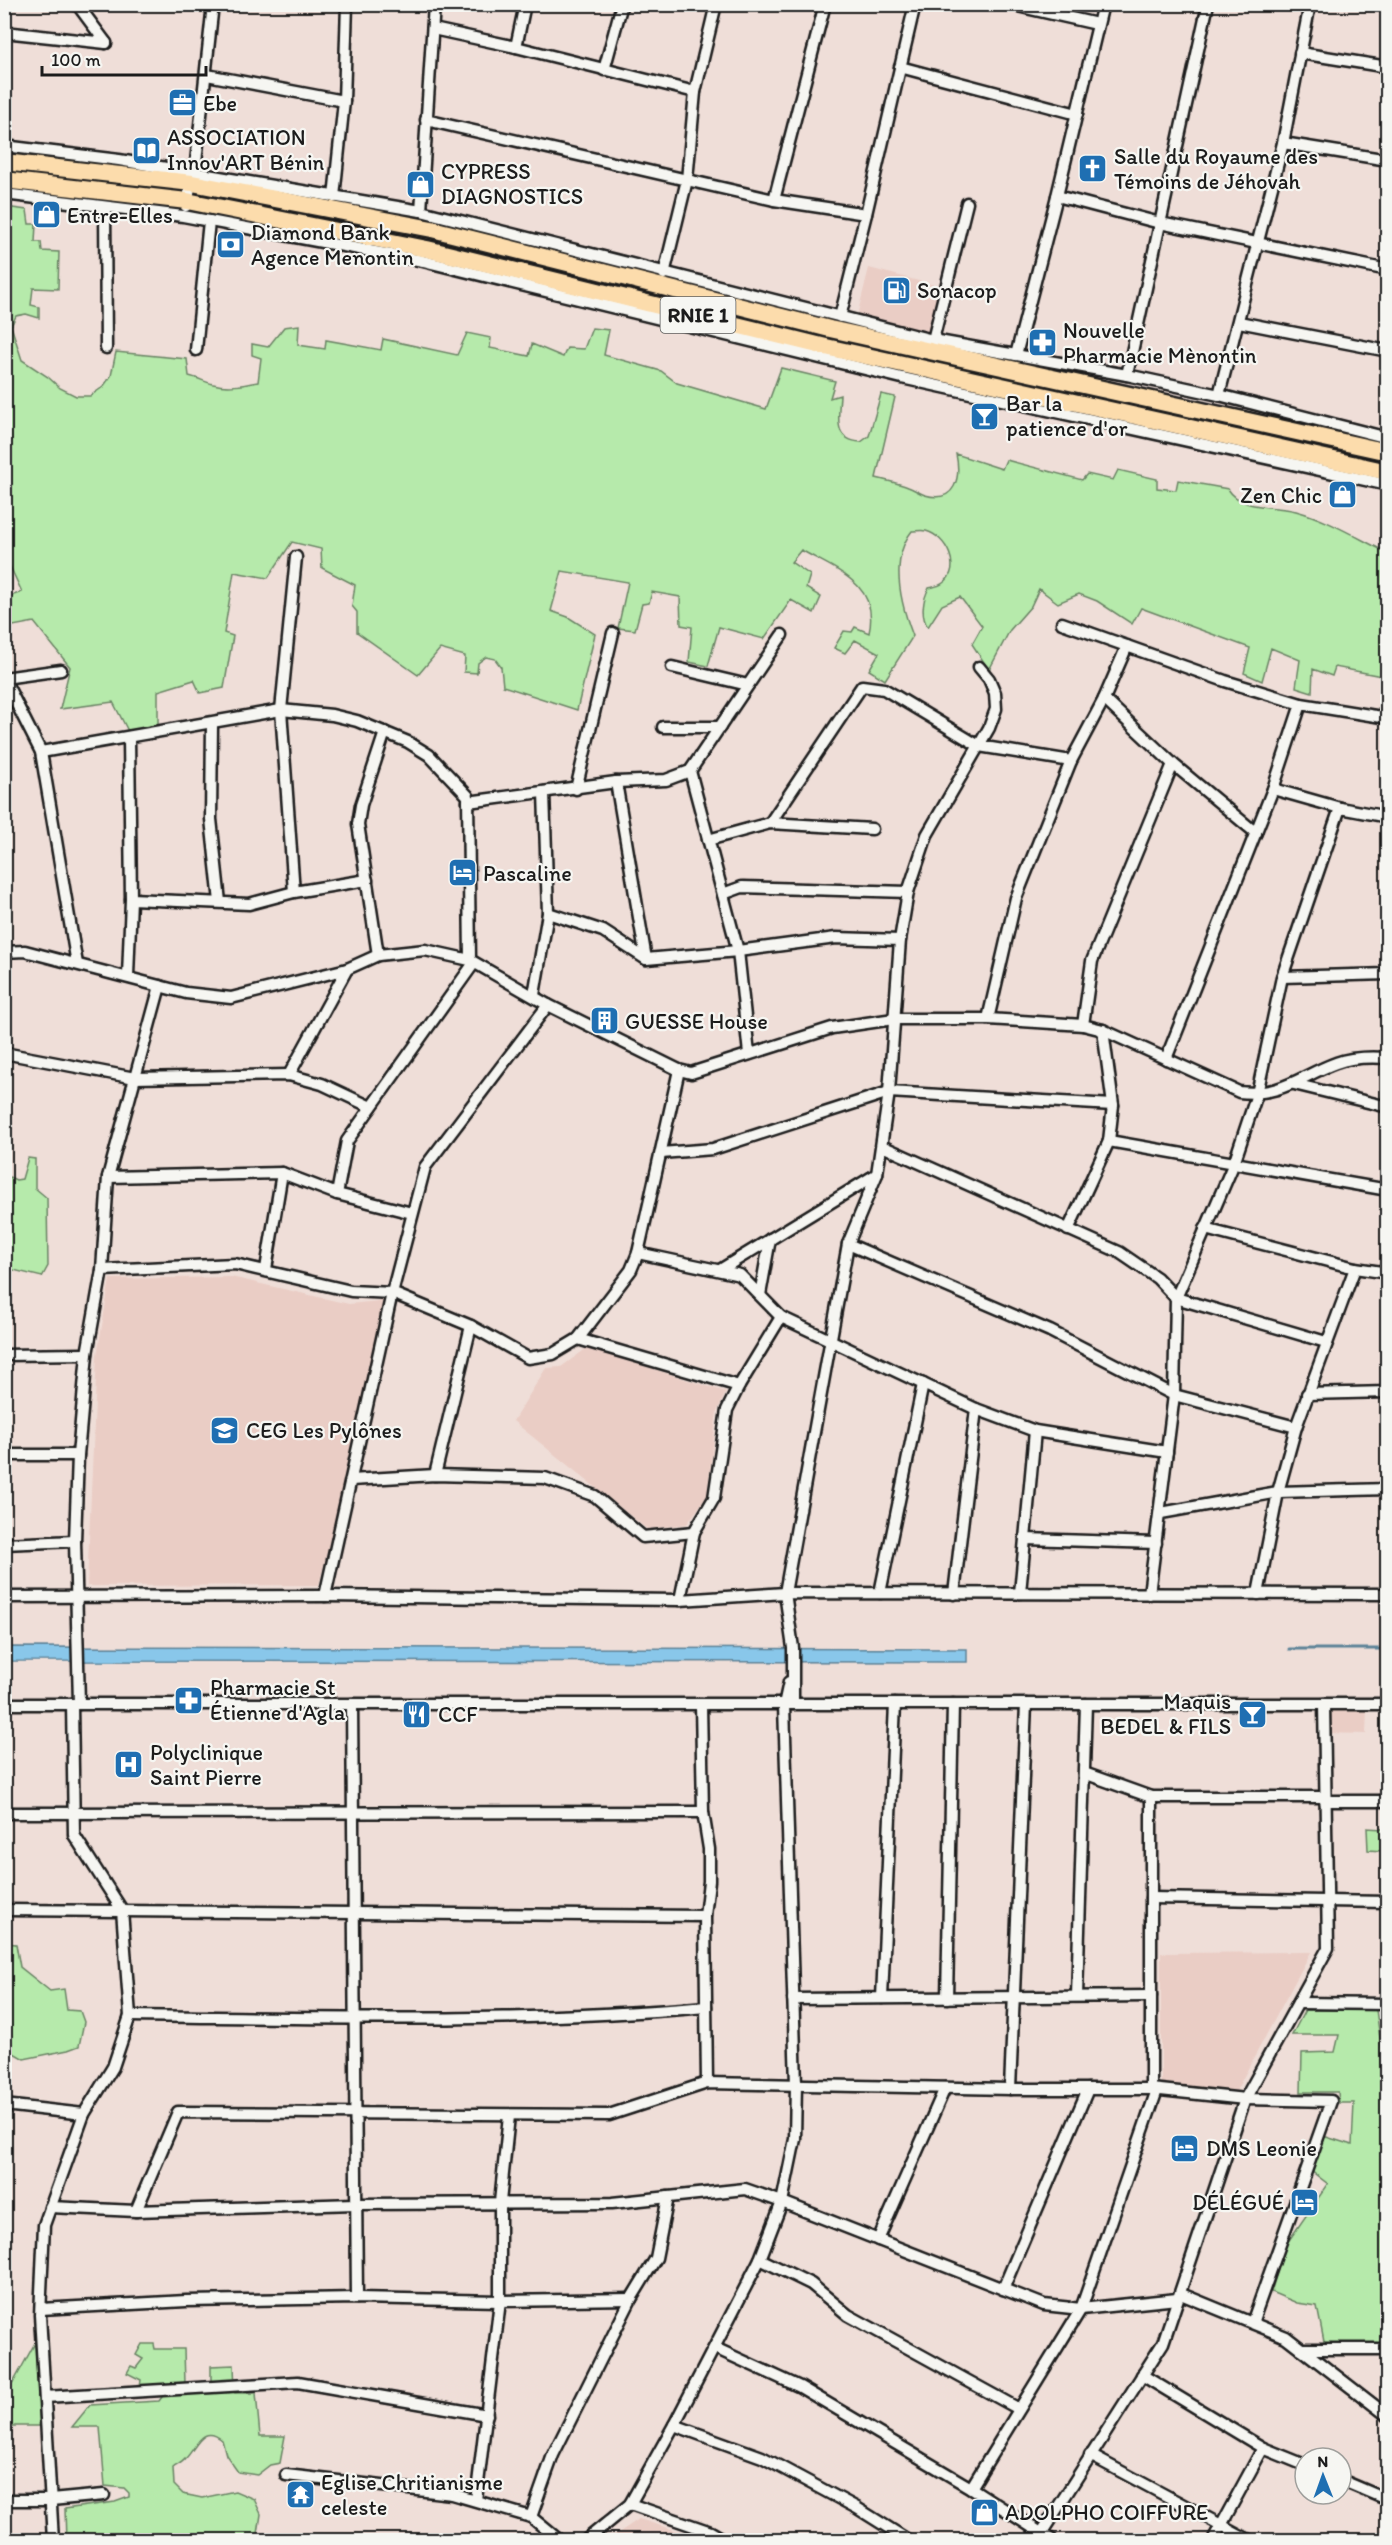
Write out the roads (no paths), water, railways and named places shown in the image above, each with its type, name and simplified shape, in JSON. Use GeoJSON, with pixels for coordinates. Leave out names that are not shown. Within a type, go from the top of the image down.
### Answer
{"type":"FeatureCollection","features":[{"type":"Feature","properties":{"kind":"highway","name":"RNIE 1"},"geometry":{"type":"LineString","coordinates":[[4,162],[193,178],[432,229],[830,328],[1388,452]]}},
{"type":"Feature","properties":{"kind":"highway","name":"RNIE 1"},"geometry":{"type":"LineString","coordinates":[[4,180],[437,252],[826,347],[1388,472]]}},
{"type":"Feature","properties":{"kind":"street"},"geometry":{"type":"LineString","coordinates":[[4,32],[106,43],[77,4]]}},
{"type":"Feature","properties":{"kind":"street"},"geometry":{"type":"LineString","coordinates":[[334,197],[344,101],[347,4]]}},
{"type":"Feature","properties":{"kind":"street"},"geometry":{"type":"LineString","coordinates":[[421,211],[434,4]]}},
{"type":"Feature","properties":{"kind":"street"},"geometry":{"type":"LineString","coordinates":[[516,47],[525,4]]}},
{"type":"Feature","properties":{"kind":"street"},"geometry":{"type":"LineString","coordinates":[[604,70],[622,4]]}},
{"type":"Feature","properties":{"kind":"street"},"geometry":{"type":"LineString","coordinates":[[664,274],[687,180],[694,92],[716,4]]}},
{"type":"Feature","properties":{"kind":"street"},"geometry":{"type":"LineString","coordinates":[[774,200],[825,4]]}},
{"type":"Feature","properties":{"kind":"street"},"geometry":{"type":"LineString","coordinates":[[840,317],[915,4]]}},
{"type":"Feature","properties":{"kind":"street"},"geometry":{"type":"LineString","coordinates":[[1016,355],[1058,196],[1102,4]]}},
{"type":"Feature","properties":{"kind":"street"},"geometry":{"type":"LineString","coordinates":[[1127,375],[1208,4]]}},
{"type":"Feature","properties":{"kind":"street"},"geometry":{"type":"LineString","coordinates":[[1219,395],[1283,143],[1310,4]]}},
{"type":"Feature","properties":{"kind":"street"},"geometry":{"type":"LineString","coordinates":[[185,209],[193,178],[207,75],[213,5]]}},
{"type":"Feature","properties":{"kind":"street"},"geometry":{"type":"LineString","coordinates":[[1011,5],[1097,24]]}},
{"type":"Feature","properties":{"kind":"street"},"geometry":{"type":"LineString","coordinates":[[433,29],[516,47],[694,92]]}},
{"type":"Feature","properties":{"kind":"street"},"geometry":{"type":"LineString","coordinates":[[1300,54],[1388,67]]}},
{"type":"Feature","properties":{"kind":"street"},"geometry":{"type":"LineString","coordinates":[[900,67],[1077,114]]}},
{"type":"Feature","properties":{"kind":"street"},"geometry":{"type":"LineString","coordinates":[[207,75],[344,101]]}},
{"type":"Feature","properties":{"kind":"street"},"geometry":{"type":"LineString","coordinates":[[426,120],[774,200],[866,214]]}},
{"type":"Feature","properties":{"kind":"street"},"geometry":{"type":"LineString","coordinates":[[1283,143],[1388,160]]}},
{"type":"Feature","properties":{"kind":"street"},"geometry":{"type":"LineString","coordinates":[[4,146],[118,160],[193,178],[421,211],[933,340],[1127,375],[1219,395],[1388,438]]}},
{"type":"Feature","properties":{"kind":"street"},"geometry":{"type":"LineString","coordinates":[[4,194],[105,207],[185,209],[209,221],[337,243],[434,264],[891,375],[1388,485]]}},
{"type":"Feature","properties":{"kind":"street"},"geometry":{"type":"LineString","coordinates":[[1058,196],[1160,223],[1388,270]]}},
{"type":"Feature","properties":{"kind":"street"},"geometry":{"type":"LineString","coordinates":[[933,340],[966,203]]}},
{"type":"Feature","properties":{"kind":"street"},"geometry":{"type":"LineString","coordinates":[[105,207],[106,348]]}},
{"type":"Feature","properties":{"kind":"street"},"geometry":{"type":"LineString","coordinates":[[196,350],[209,221]]}},
{"type":"Feature","properties":{"kind":"street"},"geometry":{"type":"LineString","coordinates":[[1239,322],[1388,351]]}},
{"type":"Feature","properties":{"kind":"street"},"geometry":{"type":"LineString","coordinates":[[294,892],[281,710],[296,557]]}},
{"type":"Feature","properties":{"kind":"street"},"geometry":{"type":"LineString","coordinates":[[1062,623],[1225,681],[1301,704],[1388,718]]}},
{"type":"Feature","properties":{"kind":"street"},"geometry":{"type":"LineString","coordinates":[[576,789],[613,633]]}},
{"type":"Feature","properties":{"kind":"street"},"geometry":{"type":"LineString","coordinates":[[468,802],[616,782],[666,780],[690,771],[782,635]]}},
{"type":"Feature","properties":{"kind":"street"},"geometry":{"type":"LineString","coordinates":[[988,1019],[1016,898],[1071,761],[1104,699],[1127,646]]}},
{"type":"Feature","properties":{"kind":"street"},"geometry":{"type":"LineString","coordinates":[[672,667],[748,685]]}},
{"type":"Feature","properties":{"kind":"street"},"geometry":{"type":"LineString","coordinates":[[586,2541],[630,2504],[715,2348],[760,2259],[782,2202],[795,2139],[796,2084],[789,1704],[793,1648],[785,1593],[848,1244],[877,1174],[882,1146],[889,1092],[900,940],[908,892],[927,835],[989,728],[996,709],[995,693],[979,667]]}},
{"type":"Feature","properties":{"kind":"street"},"geometry":{"type":"LineString","coordinates":[[61,670],[4,679],[41,752],[77,964]]}},
{"type":"Feature","properties":{"kind":"street"},"geometry":{"type":"LineString","coordinates":[[770,823],[862,686],[884,689],[979,746],[1071,761]]}},
{"type":"Feature","properties":{"kind":"street"},"geometry":{"type":"LineString","coordinates":[[1104,699],[1173,764],[1256,833]]}},
{"type":"Feature","properties":{"kind":"street"},"geometry":{"type":"LineString","coordinates":[[1166,1059],[1273,789],[1301,704]]}},
{"type":"Feature","properties":{"kind":"street"},"geometry":{"type":"LineString","coordinates":[[41,752],[281,710],[332,715],[385,732],[429,755],[468,796],[472,962],[347,1141],[338,1194]]}},
{"type":"Feature","properties":{"kind":"street"},"geometry":{"type":"LineString","coordinates":[[212,723],[211,819],[220,902]]}},
{"type":"Feature","properties":{"kind":"street"},"geometry":{"type":"LineString","coordinates":[[663,727],[720,727]]}},
{"type":"Feature","properties":{"kind":"street"},"geometry":{"type":"LineString","coordinates":[[378,955],[358,824],[385,732]]}},
{"type":"Feature","properties":{"kind":"street"},"geometry":{"type":"LineString","coordinates":[[128,976],[131,899],[129,738]]}},
{"type":"Feature","properties":{"kind":"street"},"geometry":{"type":"LineString","coordinates":[[1083,1025],[1092,961],[1173,764]]}},
{"type":"Feature","properties":{"kind":"street"},"geometry":{"type":"LineString","coordinates":[[690,771],[738,951],[749,1054]]}},
{"type":"Feature","properties":{"kind":"street"},"geometry":{"type":"LineString","coordinates":[[616,782],[646,959]]}},
{"type":"Feature","properties":{"kind":"street"},"geometry":{"type":"LineString","coordinates":[[1273,789],[1340,808],[1388,817]]}},
{"type":"Feature","properties":{"kind":"street"},"geometry":{"type":"LineString","coordinates":[[534,995],[548,913],[544,792]]}},
{"type":"Feature","properties":{"kind":"street"},"geometry":{"type":"LineString","coordinates":[[1149,1594],[1161,1513],[1174,1395],[1176,1298],[1234,1163],[1257,1094],[1282,977],[1340,808]]}},
{"type":"Feature","properties":{"kind":"street"},"geometry":{"type":"LineString","coordinates":[[708,840],[770,823],[872,829]]}},
{"type":"Feature","properties":{"kind":"street"},"geometry":{"type":"LineString","coordinates":[[131,899],[249,904],[294,892],[367,880]]}},
{"type":"Feature","properties":{"kind":"street"},"geometry":{"type":"LineString","coordinates":[[723,894],[742,887],[908,892]]}},
{"type":"Feature","properties":{"kind":"street"},"geometry":{"type":"LineString","coordinates":[[548,913],[603,931],[646,959],[738,951],[836,938],[900,940]]}},
{"type":"Feature","properties":{"kind":"street"},"geometry":{"type":"LineString","coordinates":[[4,952],[25,951],[128,976],[186,993],[231,998],[347,969],[378,955],[425,950],[472,962],[534,995],[548,1005],[679,1070],[691,1073],[832,1028],[894,1018],[988,1019],[1083,1025],[1102,1030],[1239,1092],[1257,1094],[1294,1084],[1338,1062],[1372,1057],[1388,1058]]}},
{"type":"Feature","properties":{"kind":"street"},"geometry":{"type":"LineString","coordinates":[[1282,977],[1387,974],[1388,962]]}},
{"type":"Feature","properties":{"kind":"street"},"geometry":{"type":"LineString","coordinates":[[289,1075],[347,969]]}},
{"type":"Feature","properties":{"kind":"street"},"geometry":{"type":"LineString","coordinates":[[53,2541],[41,2309],[44,2224],[84,2114],[112,2067],[130,2016],[122,1910],[74,1835],[78,1661],[75,1541],[78,1455],[87,1354],[102,1270],[108,1177],[160,986]]}},
{"type":"Feature","properties":{"kind":"street"},"geometry":{"type":"LineString","coordinates":[[325,1596],[392,1293],[425,1167],[548,1005]]}},
{"type":"Feature","properties":{"kind":"street"},"geometry":{"type":"LineString","coordinates":[[1068,1230],[1109,1141],[1113,1105],[1102,1030]]}},
{"type":"Feature","properties":{"kind":"street"},"geometry":{"type":"LineString","coordinates":[[4,1053],[135,1078],[289,1075],[322,1084],[370,1107]]}},
{"type":"Feature","properties":{"kind":"street"},"geometry":{"type":"LineString","coordinates":[[102,1270],[235,1264],[266,1269],[351,1291],[392,1293],[471,1326],[528,1358],[553,1354],[578,1339],[632,1270],[638,1253],[679,1070]]}},
{"type":"Feature","properties":{"kind":"street"},"geometry":{"type":"LineString","coordinates":[[1294,1084],[1388,1107]]}},
{"type":"Feature","properties":{"kind":"street"},"geometry":{"type":"LineString","coordinates":[[661,1153],[713,1149],[889,1092],[1113,1105]]}},
{"type":"Feature","properties":{"kind":"street"},"geometry":{"type":"LineString","coordinates":[[1109,1141],[1388,1190]]}},
{"type":"Feature","properties":{"kind":"street"},"geometry":{"type":"LineString","coordinates":[[882,1146],[1119,1252],[1157,1278],[1176,1298],[1326,1342]]}},
{"type":"Feature","properties":{"kind":"street"},"geometry":{"type":"LineString","coordinates":[[108,1177],[282,1173],[338,1194],[412,1213]]}},
{"type":"Feature","properties":{"kind":"street"},"geometry":{"type":"LineString","coordinates":[[266,1269],[282,1173]]}},
{"type":"Feature","properties":{"kind":"street"},"geometry":{"type":"LineString","coordinates":[[720,1270],[877,1174]]}},
{"type":"Feature","properties":{"kind":"street"},"geometry":{"type":"LineString","coordinates":[[1205,1229],[1355,1268],[1388,1273]]}},
{"type":"Feature","properties":{"kind":"street"},"geometry":{"type":"LineString","coordinates":[[760,1295],[770,1239]]}},
{"type":"Feature","properties":{"kind":"street"},"geometry":{"type":"LineString","coordinates":[[848,1244],[1050,1331],[1174,1395],[1296,1427]]}},
{"type":"Feature","properties":{"kind":"street"},"geometry":{"type":"LineString","coordinates":[[638,1253],[740,1275],[781,1317],[829,1342],[976,1409],[1035,1431],[1167,1452]]}},
{"type":"Feature","properties":{"kind":"street"},"geometry":{"type":"LineString","coordinates":[[1258,1594],[1278,1492],[1296,1427],[1355,1268]]}},
{"type":"Feature","properties":{"kind":"street"},"geometry":{"type":"LineString","coordinates":[[680,1600],[694,1532],[714,1497],[727,1410],[781,1317]]}},
{"type":"Feature","properties":{"kind":"street"},"geometry":{"type":"LineString","coordinates":[[435,1475],[471,1326]]}},
{"type":"Feature","properties":{"kind":"street"},"geometry":{"type":"LineString","coordinates":[[578,1339],[739,1386]]}},
{"type":"Feature","properties":{"kind":"street"},"geometry":{"type":"LineString","coordinates":[[4,1355],[87,1354]]}},
{"type":"Feature","properties":{"kind":"street"},"geometry":{"type":"LineString","coordinates":[[880,1593],[923,1384]]}},
{"type":"Feature","properties":{"kind":"street"},"geometry":{"type":"LineString","coordinates":[[1307,1394],[1388,1392]]}},
{"type":"Feature","properties":{"kind":"street"},"geometry":{"type":"LineString","coordinates":[[954,1594],[976,1409]]}},
{"type":"Feature","properties":{"kind":"street"},"geometry":{"type":"LineString","coordinates":[[1020,1593],[1035,1431]]}},
{"type":"Feature","properties":{"kind":"street"},"geometry":{"type":"LineString","coordinates":[[4,1455],[78,1455]]}},
{"type":"Feature","properties":{"kind":"street"},"geometry":{"type":"LineString","coordinates":[[351,1480],[435,1475],[545,1478],[595,1496],[643,1537],[694,1532]]}},
{"type":"Feature","properties":{"kind":"street"},"geometry":{"type":"LineString","coordinates":[[1161,1513],[1278,1492],[1388,1489]]}},
{"type":"Feature","properties":{"kind":"street"},"geometry":{"type":"LineString","coordinates":[[1025,1539],[1156,1543]]}},
{"type":"Feature","properties":{"kind":"street"},"geometry":{"type":"LineString","coordinates":[[4,1544],[75,1541]]}},
{"type":"Feature","properties":{"kind":"street"},"geometry":{"type":"LineString","coordinates":[[4,1598],[325,1596],[680,1600],[785,1593],[1388,1594]]}},
{"type":"Feature","properties":{"kind":"street"},"geometry":{"type":"LineString","coordinates":[[4,1704],[1388,1704]]}},
{"type":"Feature","properties":{"kind":"street"},"geometry":{"type":"LineString","coordinates":[[352,1704],[357,2298]]}},
{"type":"Feature","properties":{"kind":"street"},"geometry":{"type":"LineString","coordinates":[[701,1704],[703,1812],[709,1849],[709,1881],[705,1916],[707,2083]]}},
{"type":"Feature","properties":{"kind":"street"},"geometry":{"type":"LineString","coordinates":[[882,1998],[895,1704]]}},
{"type":"Feature","properties":{"kind":"street"},"geometry":{"type":"LineString","coordinates":[[947,1998],[952,1704]]}},
{"type":"Feature","properties":{"kind":"street"},"geometry":{"type":"LineString","coordinates":[[1010,2089],[1026,1704]]}},
{"type":"Feature","properties":{"kind":"street"},"geometry":{"type":"LineString","coordinates":[[1077,1996],[1086,1704]]}},
{"type":"Feature","properties":{"kind":"street"},"geometry":{"type":"LineString","coordinates":[[1039,2538],[1163,2343],[1245,2099],[1328,1948],[1324,1704]]}},
{"type":"Feature","properties":{"kind":"street"},"geometry":{"type":"LineString","coordinates":[[1084,1773],[1151,1797],[1388,1801]]}},
{"type":"Feature","properties":{"kind":"street"},"geometry":{"type":"LineString","coordinates":[[971,2488],[1081,2309],[1154,2089],[1150,1996],[1151,1797]]}},
{"type":"Feature","properties":{"kind":"street"},"geometry":{"type":"LineString","coordinates":[[4,1813],[703,1812]]}},
{"type":"Feature","properties":{"kind":"street"},"geometry":{"type":"LineString","coordinates":[[1151,1898],[1388,1902]]}},
{"type":"Feature","properties":{"kind":"street"},"geometry":{"type":"LineString","coordinates":[[6,1910],[705,1916]]}},
{"type":"Feature","properties":{"kind":"street"},"geometry":{"type":"LineString","coordinates":[[793,1999],[1150,1996]]}},
{"type":"Feature","properties":{"kind":"street"},"geometry":{"type":"LineString","coordinates":[[1298,2003],[1388,2004]]}},
{"type":"Feature","properties":{"kind":"street"},"geometry":{"type":"LineString","coordinates":[[130,2016],[354,2019],[616,2015],[706,2007]]}},
{"type":"Feature","properties":{"kind":"street"},"geometry":{"type":"LineString","coordinates":[[136,2211],[178,2112],[609,2115],[707,2083],[1010,2089],[1154,2089],[1245,2099],[1331,2101],[1252,2323]]}},
{"type":"Feature","properties":{"kind":"street"},"geometry":{"type":"LineString","coordinates":[[878,2240],[945,2088]]}},
{"type":"Feature","properties":{"kind":"street"},"geometry":{"type":"LineString","coordinates":[[1003,2289],[1088,2089]]}},
{"type":"Feature","properties":{"kind":"street"},"geometry":{"type":"LineString","coordinates":[[4,2105],[84,2114]]}},
{"type":"Feature","properties":{"kind":"street"},"geometry":{"type":"LineString","coordinates":[[476,2500],[500,2301],[500,2202],[509,2116]]}},
{"type":"Feature","properties":{"kind":"street"},"geometry":{"type":"LineString","coordinates":[[50,2207],[136,2211],[500,2202],[612,2203],[745,2189],[1044,2305],[1081,2309],[1179,2296],[1286,2337],[1388,2416]]}},
{"type":"Feature","properties":{"kind":"street"},"geometry":{"type":"LineString","coordinates":[[531,2517],[553,2455],[631,2299],[656,2258],[668,2197]]}},
{"type":"Feature","properties":{"kind":"street"},"geometry":{"type":"LineString","coordinates":[[760,2259],[811,2284],[848,2315],[1019,2409]]}},
{"type":"Feature","properties":{"kind":"street"},"geometry":{"type":"LineString","coordinates":[[41,2309],[186,2301],[357,2298],[500,2301],[631,2299]]}},
{"type":"Feature","properties":{"kind":"street"},"geometry":{"type":"LineString","coordinates":[[715,2348],[800,2387],[971,2488],[1039,2538],[1052,2541]]}},
{"type":"Feature","properties":{"kind":"street"},"geometry":{"type":"LineString","coordinates":[[1301,2349],[1388,2349]]}},
{"type":"Feature","properties":{"kind":"street"},"geometry":{"type":"LineString","coordinates":[[1142,2375],[1263,2448],[1293,2460]]}},
{"type":"Feature","properties":{"kind":"street"},"geometry":{"type":"LineString","coordinates":[[45,2397],[298,2382],[487,2415]]}},
{"type":"Feature","properties":{"kind":"street"},"geometry":{"type":"LineString","coordinates":[[674,2425],[762,2457],[856,2508],[908,2541]]}},
{"type":"Feature","properties":{"kind":"street"},"geometry":{"type":"LineString","coordinates":[[1213,2541],[1263,2448]]}},
{"type":"Feature","properties":{"kind":"street"},"geometry":{"type":"LineString","coordinates":[[1090,2455],[1249,2541]]}},
{"type":"Feature","properties":{"kind":"street"},"geometry":{"type":"LineString","coordinates":[[286,2475],[452,2494],[531,2517],[559,2541]]}},
{"type":"Feature","properties":{"kind":"street"},"geometry":{"type":"LineString","coordinates":[[1353,2485],[1388,2500]]}},
{"type":"Feature","properties":{"kind":"street"},"geometry":{"type":"LineString","coordinates":[[4,2500],[51,2500],[104,2494]]}},
{"type":"Feature","properties":{"kind":"street"},"geometry":{"type":"LineString","coordinates":[[630,2504],[711,2532],[725,2541]]}},
{"type":"Feature","properties":{"kind":"water"},"geometry":{"type":"Polygon","coordinates":[[[5,1647],[967,1649],[967,1662],[5,1661],[5,1647]]]}},
{"type":"Feature","properties":{"kind":"waterway"},"geometry":{"type":"LineString","coordinates":[[1289,1649],[1388,1649]]}},
{"type":"Feature","properties":{"kind":"place","name":"Ebe"},"geometry":{"type":"Point","coordinates":[182,103]}},
{"type":"Feature","properties":{"kind":"place","name":"ASSOCIATION Innov'ART Bénin"},"geometry":{"type":"Point","coordinates":[146,150]}},
{"type":"Feature","properties":{"kind":"place","name":"Salle du Royaume des Témoins de Jéhovah"},"geometry":{"type":"Point","coordinates":[1093,169]}},
{"type":"Feature","properties":{"kind":"place","name":"CYPRESS DIAGNOSTICS"},"geometry":{"type":"Point","coordinates":[420,184]}},
{"type":"Feature","properties":{"kind":"place","name":"Entre-Elles"},"geometry":{"type":"Point","coordinates":[46,215]}},
{"type":"Feature","properties":{"kind":"place","name":"Diamond Bank Agence Menontin"},"geometry":{"type":"Point","coordinates":[230,245]}},
{"type":"Feature","properties":{"kind":"place","name":"Sonacop"},"geometry":{"type":"Point","coordinates":[896,290]}},
{"type":"Feature","properties":{"kind":"place","name":"Nouvelle Pharmacie Mènontin"},"geometry":{"type":"Point","coordinates":[1042,343]}},
{"type":"Feature","properties":{"kind":"place","name":"Bar la patience d'or"},"geometry":{"type":"Point","coordinates":[985,416]}},
{"type":"Feature","properties":{"kind":"place","name":"Zen Chic"},"geometry":{"type":"Point","coordinates":[1343,495]}},
{"type":"Feature","properties":{"kind":"place","name":"Pascaline"},"geometry":{"type":"Point","coordinates":[462,873]}},
{"type":"Feature","properties":{"kind":"place","name":"GUESSE House"},"geometry":{"type":"Point","coordinates":[604,1021]}},
{"type":"Feature","properties":{"kind":"place","name":"CEG Les Pylônes"},"geometry":{"type":"Point","coordinates":[225,1430]}},
{"type":"Feature","properties":{"kind":"place","name":"Pharmacie St Étienne d'Agla"},"geometry":{"type":"Point","coordinates":[189,1700]}},
{"type":"Feature","properties":{"kind":"place","name":"CCF"},"geometry":{"type":"Point","coordinates":[417,1714]}},
{"type":"Feature","properties":{"kind":"place","name":"Maquis BEDEL & FILS"},"geometry":{"type":"Point","coordinates":[1252,1714]}},
{"type":"Feature","properties":{"kind":"place","name":"Polyclinique Saint Pierre"},"geometry":{"type":"Point","coordinates":[129,1765]}},
{"type":"Feature","properties":{"kind":"place","name":"DMS Leonie"},"geometry":{"type":"Point","coordinates":[1185,2148]}},
{"type":"Feature","properties":{"kind":"place","name":"DÉLÉGUÉ"},"geometry":{"type":"Point","coordinates":[1305,2202]}},
{"type":"Feature","properties":{"kind":"place","name":"Eglise Chritianisme celeste"},"geometry":{"type":"Point","coordinates":[300,2495]}},
{"type":"Feature","properties":{"kind":"place","name":"ADOLPHO COIFFURE"},"geometry":{"type":"Point","coordinates":[984,2512]}}]}
